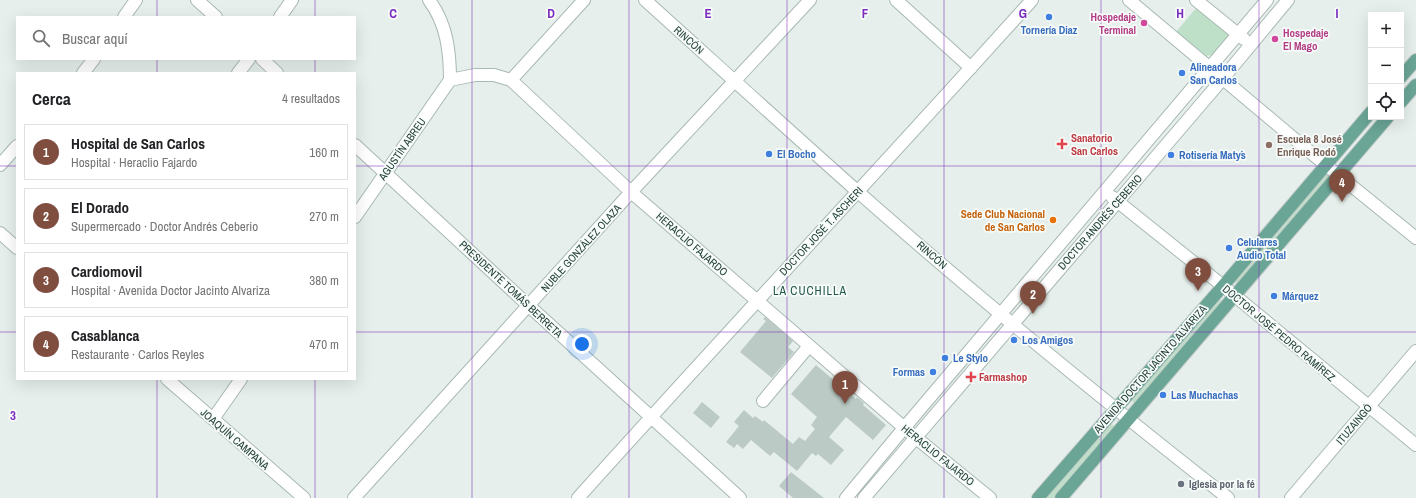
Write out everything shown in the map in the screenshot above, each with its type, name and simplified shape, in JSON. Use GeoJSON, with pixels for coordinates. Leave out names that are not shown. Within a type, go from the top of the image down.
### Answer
{"type":"FeatureCollection","features":[{"type":"Feature","properties":{"kind":"main road"},"geometry":{"type":"LineString","coordinates":[[1404,74],[1416,60]]}},
{"type":"Feature","properties":{"kind":"main road"},"geometry":{"type":"LineString","coordinates":[[1404,98],[1416,84]]}},
{"type":"Feature","properties":{"kind":"main road","name":"AVENIDA DOCTOR JACINTO ALVARIZA"},"geometry":{"type":"LineString","coordinates":[[1038,498],[1223,286],[1368,116]]}},
{"type":"Feature","properties":{"kind":"main road","name":"AVENIDA DOCTOR JACINTO ALVARIZA"},"geometry":{"type":"LineString","coordinates":[[1061,498],[1385,120]]}},
{"type":"Feature","properties":{"kind":"street"},"geometry":{"type":"LineString","coordinates":[[125,16],[136,0]]}},
{"type":"Feature","properties":{"kind":"street"},"geometry":{"type":"LineString","coordinates":[[197,0],[215,16]]}},
{"type":"Feature","properties":{"kind":"street"},"geometry":{"type":"LineString","coordinates":[[281,16],[292,0]]}},
{"type":"Feature","properties":{"kind":"street"},"geometry":{"type":"LineString","coordinates":[[429,0],[442,24],[447,40],[450,80]]}},
{"type":"Feature","properties":{"kind":"street"},"geometry":{"type":"LineString","coordinates":[[511,80],[584,0]]}},
{"type":"Feature","properties":{"kind":"street","name":"RINCÓN"},"geometry":{"type":"LineString","coordinates":[[646,0],[858,192],[1012,324],[1115,409],[1228,498]]}},
{"type":"Feature","properties":{"kind":"street","name":"NUBLE GONZÁLEZ OLAZA"},"geometry":{"type":"LineString","coordinates":[[354,498],[631,192],[810,0]]}},
{"type":"Feature","properties":{"kind":"street"},"geometry":{"type":"LineString","coordinates":[[896,0],[971,68]]}},
{"type":"Feature","properties":{"kind":"street","name":"DOCTOR JOSÉ T. ASCHERI"},"geometry":{"type":"LineString","coordinates":[[578,498],[1032,0]]}},
{"type":"Feature","properties":{"kind":"street"},"geometry":{"type":"LineString","coordinates":[[1129,0],[1222,79],[1416,238]]}},
{"type":"Feature","properties":{"kind":"street"},"geometry":{"type":"LineString","coordinates":[[1196,0],[1251,45]]}},
{"type":"Feature","properties":{"kind":"street","name":"DOCTOR ANDRÉS CEBERIO"},"geometry":{"type":"LineString","coordinates":[[846,498],[1267,0]]}},
{"type":"Feature","properties":{"kind":"street","name":"DOCTOR ANDRÉS CEBERIO"},"geometry":{"type":"LineString","coordinates":[[864,498],[1288,0]]}},
{"type":"Feature","properties":{"kind":"street"},"geometry":{"type":"LineString","coordinates":[[84,72],[93,60]]}},
{"type":"Feature","properties":{"kind":"street"},"geometry":{"type":"LineString","coordinates":[[239,72],[248,60]]}},
{"type":"Feature","properties":{"kind":"street"},"geometry":{"type":"LineString","coordinates":[[263,60],[276,72]]}},
{"type":"Feature","properties":{"kind":"street","name":"HERACLIO FAJARDO"},"geometry":{"type":"LineString","coordinates":[[450,80],[469,76],[494,75],[511,80],[631,192],[904,428],[990,498]]}},
{"type":"Feature","properties":{"kind":"street","name":"AGUSTÍN ABREU"},"geometry":{"type":"LineString","coordinates":[[356,216],[450,80]]}},
{"type":"Feature","properties":{"kind":"street","name":"PRESIDENTE TOMÁS BERRETA"},"geometry":{"type":"LineString","coordinates":[[356,146],[740,498]]}},
{"type":"Feature","properties":{"kind":"street"},"geometry":{"type":"LineString","coordinates":[[0,165],[16,147]]}},
{"type":"Feature","properties":{"kind":"street","name":"DOCTOR JOSÉ PEDRO RAMÍREZ"},"geometry":{"type":"LineString","coordinates":[[1104,191],[1223,286],[1416,445]]}},
{"type":"Feature","properties":{"kind":"street"},"geometry":{"type":"LineString","coordinates":[[0,234],[16,247]]}},
{"type":"Feature","properties":{"kind":"street"},"geometry":{"type":"LineString","coordinates":[[763,402],[809,346]]}},
{"type":"Feature","properties":{"kind":"street","name":"ITUZAINGÓ"},"geometry":{"type":"LineString","coordinates":[[1291,498],[1416,351]]}},
{"type":"Feature","properties":{"kind":"street","name":"JOAQUÍN CAMPANA"},"geometry":{"type":"LineString","coordinates":[[168,380],[304,498]]}},
{"type":"Feature","properties":{"kind":"street"},"geometry":{"type":"LineString","coordinates":[[213,419],[240,380]]}},
{"type":"Feature","properties":{"kind":"green space"},"geometry":{"type":"Polygon","coordinates":[[[1197,7],[1231,34],[1213,55],[1205,56],[1176,32],[1197,7]]]}},
{"type":"Feature","properties":{"kind":"green space"},"geometry":{"type":"Polygon","coordinates":[[[1326,171],[1332,176],[1239,283],[1236,283],[1235,280],[1316,187],[1316,183],[1326,171]]]}},
{"type":"Feature","properties":{"kind":"green space"},"geometry":{"type":"Polygon","coordinates":[[[1219,300],[1222,302],[1136,403],[1133,402],[1132,400],[1219,300]]]}},
{"type":"Feature","properties":{"kind":"green space"},"geometry":{"type":"Polygon","coordinates":[[[1111,424],[1114,427],[1053,498],[1047,498],[1111,424]]]}},
{"type":"Feature","properties":{"kind":"building"},"geometry":{"type":"Polygon","coordinates":[[[765,317],[793,341],[788,347],[794,352],[772,378],[740,352],[766,321],[763,319],[765,317]]]}},
{"type":"Feature","properties":{"kind":"building"},"geometry":{"type":"Polygon","coordinates":[[[816,365],[856,399],[857,397],[864,403],[863,405],[886,425],[873,440],[846,417],[829,437],[844,450],[831,465],[818,454],[816,456],[812,453],[797,471],[774,452],[770,456],[751,440],[743,449],[737,444],[734,448],[726,442],[739,426],[734,422],[744,410],[753,418],[755,416],[763,422],[764,420],[793,444],[799,437],[805,441],[815,429],[811,425],[817,417],[791,394],[816,365]]]}},
{"type":"Feature","properties":{"kind":"building"},"geometry":{"type":"Polygon","coordinates":[[[702,402],[720,417],[711,428],[693,413],[702,402]]]}},
{"type":"Feature","properties":{"kind":"building"},"geometry":{"type":"Polygon","coordinates":[[[791,472],[824,498],[793,498],[779,486],[791,472]]]}},
{"type":"Feature","properties":{"kind":"place","name":"Tornería Diaz"},"geometry":{"type":"Point","coordinates":[1049,17]}},
{"type":"Feature","properties":{"kind":"place","name":"Hospedaje Terminal"},"geometry":{"type":"Point","coordinates":[1144,23]}},
{"type":"Feature","properties":{"kind":"place","name":"Hospedaje El Mago"},"geometry":{"type":"Point","coordinates":[1275,39]}},
{"type":"Feature","properties":{"kind":"place","name":"Alineadora San Carlos"},"geometry":{"type":"Point","coordinates":[1182,73]}},
{"type":"Feature","properties":{"kind":"place","name":"Sanatorio San Carlos"},"geometry":{"type":"Point","coordinates":[1062,144]}},
{"type":"Feature","properties":{"kind":"place","name":"Escuela 8 José Enrique Rodó"},"geometry":{"type":"Point","coordinates":[1269,145]}},
{"type":"Feature","properties":{"kind":"place","name":"El Bocho"},"geometry":{"type":"Point","coordinates":[769,154]}},
{"type":"Feature","properties":{"kind":"place","name":"Rotisería Maty´s"},"geometry":{"type":"Point","coordinates":[1171,155]}},
{"type":"Feature","properties":{"kind":"place","name":"Casablanca"},"geometry":{"type":"Point","coordinates":[1342,202]}},
{"type":"Feature","properties":{"kind":"place","name":"Sede Club Nacional de San Carlos"},"geometry":{"type":"Point","coordinates":[1053,220]}},
{"type":"Feature","properties":{"kind":"place","name":"Celulares Audio Total"},"geometry":{"type":"Point","coordinates":[1229,248]}},
{"type":"Feature","properties":{"kind":"place","name":"Cardiomovil"},"geometry":{"type":"Point","coordinates":[1198,291]}},
{"type":"Feature","properties":{"kind":"place","name":"Márquez"},"geometry":{"type":"Point","coordinates":[1274,296]}},
{"type":"Feature","properties":{"kind":"place","name":"El Dorado"},"geometry":{"type":"Point","coordinates":[1033,314]}},
{"type":"Feature","properties":{"kind":"place","name":"Los Amigos"},"geometry":{"type":"Point","coordinates":[1014,340]}},
{"type":"Feature","properties":{"kind":"place","name":"Le Stylo"},"geometry":{"type":"Point","coordinates":[945,358]}},
{"type":"Feature","properties":{"kind":"place","name":"Formas"},"geometry":{"type":"Point","coordinates":[933,372]}},
{"type":"Feature","properties":{"kind":"place","name":"Farmashop"},"geometry":{"type":"Point","coordinates":[971,377]}},
{"type":"Feature","properties":{"kind":"place","name":"Las Muchachas"},"geometry":{"type":"Point","coordinates":[1163,395]}},
{"type":"Feature","properties":{"kind":"place","name":"Hospital de San Carlos"},"geometry":{"type":"Point","coordinates":[845,404]}},
{"type":"Feature","properties":{"kind":"place","name":"Iglesia por la fé"},"geometry":{"type":"Point","coordinates":[1181,484]}},
{"type":"Feature","properties":{"kind":"district","name":"LA CUCHILLA"},"geometry":{"type":"Point","coordinates":[810,291]}}]}
